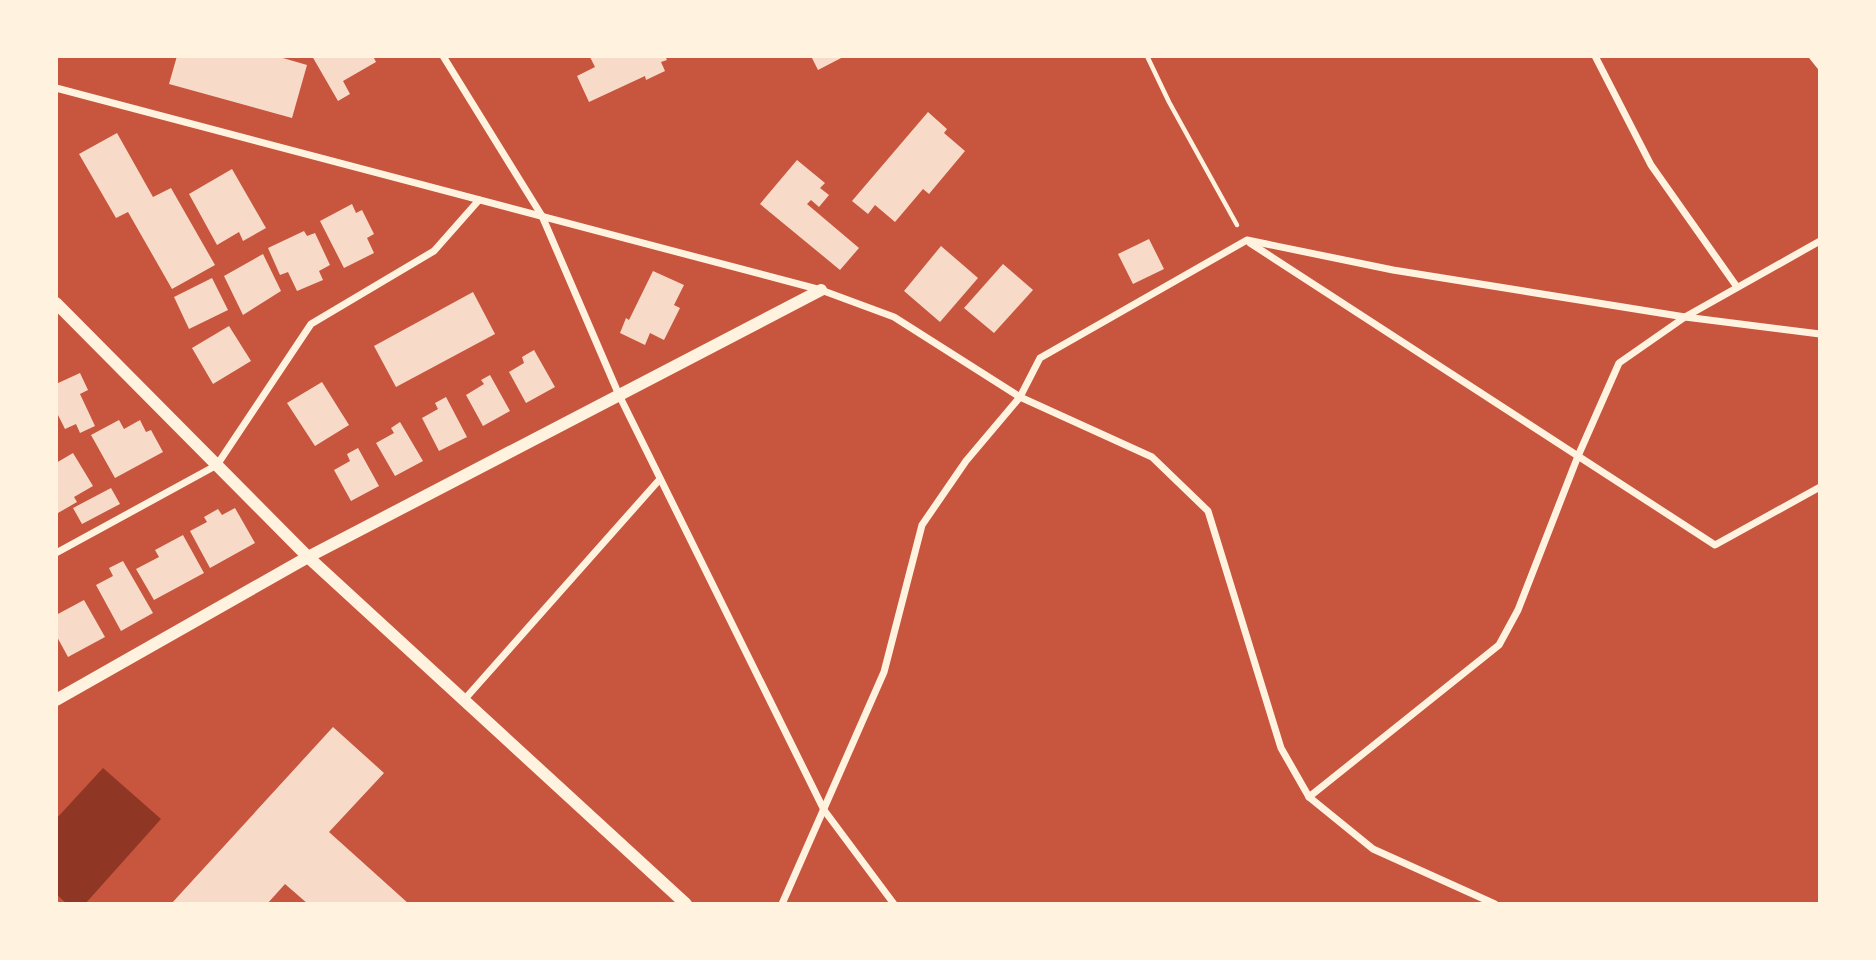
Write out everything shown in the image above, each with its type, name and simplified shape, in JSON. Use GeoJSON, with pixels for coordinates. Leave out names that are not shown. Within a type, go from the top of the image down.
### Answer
{"type":"FeatureCollection","features":[{"type":"Feature","properties":{"kind":"street"},"geometry":{"type":"LineString","coordinates":[[443,56],[542,216],[619,395],[824,810],[894,904]]}},
{"type":"Feature","properties":{"kind":"street"},"geometry":{"type":"LineString","coordinates":[[1595,56],[1651,164],[1737,287]]}},
{"type":"Feature","properties":{"kind":"street"},"geometry":{"type":"LineString","coordinates":[[1814,56],[1820,66]]}},
{"type":"Feature","properties":{"kind":"street"},"geometry":{"type":"LineString","coordinates":[[56,88],[821,290],[894,317],[1020,397],[1152,457],[1208,511],[1281,748],[1309,797],[1373,849],[1495,904]]}},
{"type":"Feature","properties":{"kind":"street"},"geometry":{"type":"LineString","coordinates":[[56,553],[217,465],[311,324],[434,251],[479,200]]}},
{"type":"Feature","properties":{"kind":"street"},"geometry":{"type":"LineString","coordinates":[[1247,240],[1715,545],[1820,487]]}},
{"type":"Feature","properties":{"kind":"street"},"geometry":{"type":"LineString","coordinates":[[782,904],[884,672],[922,525],[966,461],[1020,397],[1040,358],[1247,240],[1393,270],[1685,317],[1820,334]]}},
{"type":"Feature","properties":{"kind":"street"},"geometry":{"type":"LineString","coordinates":[[1309,797],[1499,645],[1518,610],[1578,456],[1619,363],[1685,317],[1820,241]]}},
{"type":"Feature","properties":{"kind":"street"},"geometry":{"type":"LineString","coordinates":[[56,700],[308,557],[821,290]]}},
{"type":"Feature","properties":{"kind":"street"},"geometry":{"type":"LineString","coordinates":[[56,303],[308,557],[686,904]]}},
{"type":"Feature","properties":{"kind":"street"},"geometry":{"type":"LineString","coordinates":[[464,700],[660,479]]}},
{"type":"Feature","properties":{"kind":"path"},"geometry":{"type":"LineString","coordinates":[[1147,56],[1193,148],[1230,216],[1247,240]]}},
{"type":"Feature","properties":{"kind":"shaded area"},"geometry":{"type":"Polygon","coordinates":[[[103,768],[161,819],[85,904],[67,904],[56,894],[56,819],[103,768]]]}},
{"type":"Feature","properties":{"kind":"building"},"geometry":{"type":"Polygon","coordinates":[[[177,56],[276,56],[307,65],[292,118],[169,84],[177,56]]]}},
{"type":"Feature","properties":{"kind":"building"},"geometry":{"type":"Polygon","coordinates":[[[312,56],[373,56],[376,62],[343,81],[350,94],[338,101],[312,56]]]}},
{"type":"Feature","properties":{"kind":"building"},"geometry":{"type":"Polygon","coordinates":[[[665,56],[667,60],[661,62],[665,71],[646,80],[645,76],[589,102],[577,76],[595,67],[590,57],[665,56]]]}},
{"type":"Feature","properties":{"kind":"building"},"geometry":{"type":"Polygon","coordinates":[[[811,56],[845,56],[818,70],[811,56]]]}},
{"type":"Feature","properties":{"kind":"building"},"geometry":{"type":"Polygon","coordinates":[[[928,112],[947,129],[944,133],[965,151],[929,194],[923,189],[895,222],[875,205],[868,214],[852,201],[928,112]]]}},
{"type":"Feature","properties":{"kind":"building"},"geometry":{"type":"Polygon","coordinates":[[[117,133],[153,197],[171,188],[215,265],[172,289],[128,212],[116,218],[79,154],[117,133]]]}},
{"type":"Feature","properties":{"kind":"building"},"geometry":{"type":"Polygon","coordinates":[[[797,160],[825,183],[820,188],[829,195],[819,207],[811,200],[807,204],[859,248],[840,270],[760,204],[797,160]]]}},
{"type":"Feature","properties":{"kind":"building"},"geometry":{"type":"Polygon","coordinates":[[[232,169],[266,228],[243,241],[239,232],[217,245],[189,194],[232,169]]]}},
{"type":"Feature","properties":{"kind":"building"},"geometry":{"type":"Polygon","coordinates":[[[352,204],[356,213],[362,210],[374,234],[367,238],[374,253],[344,268],[320,221],[352,204]]]}},
{"type":"Feature","properties":{"kind":"building"},"geometry":{"type":"Polygon","coordinates":[[[304,231],[307,236],[315,233],[330,265],[319,271],[323,280],[297,291],[288,272],[280,275],[268,248],[304,231]]]}},
{"type":"Feature","properties":{"kind":"building"},"geometry":{"type":"Polygon","coordinates":[[[1149,239],[1164,269],[1133,284],[1118,254],[1149,239]]]}},
{"type":"Feature","properties":{"kind":"building"},"geometry":{"type":"Polygon","coordinates":[[[941,246],[978,278],[940,322],[904,291],[941,246]]]}},
{"type":"Feature","properties":{"kind":"building"},"geometry":{"type":"Polygon","coordinates":[[[263,254],[281,291],[243,315],[224,276],[263,254]]]}},
{"type":"Feature","properties":{"kind":"building"},"geometry":{"type":"Polygon","coordinates":[[[1003,264],[1033,290],[994,333],[964,308],[1003,264]]]}},
{"type":"Feature","properties":{"kind":"building"},"geometry":{"type":"Polygon","coordinates":[[[653,271],[684,285],[674,305],[680,308],[664,340],[650,333],[645,345],[620,333],[653,271]]]}},
{"type":"Feature","properties":{"kind":"building"},"geometry":{"type":"Polygon","coordinates":[[[212,278],[228,310],[189,329],[174,297],[212,278]]]}},
{"type":"Feature","properties":{"kind":"building"},"geometry":{"type":"Polygon","coordinates":[[[473,292],[495,334],[396,387],[374,346],[473,292]]]}},
{"type":"Feature","properties":{"kind":"building"},"geometry":{"type":"Polygon","coordinates":[[[229,326],[251,361],[213,384],[192,348],[229,326]]]}},
{"type":"Feature","properties":{"kind":"building"},"geometry":{"type":"Polygon","coordinates":[[[534,350],[555,387],[526,403],[509,372],[524,363],[522,357],[534,350]]]}},
{"type":"Feature","properties":{"kind":"building"},"geometry":{"type":"Polygon","coordinates":[[[80,373],[88,390],[80,394],[95,426],[80,433],[76,424],[65,429],[56,411],[56,384],[80,373]]]}},
{"type":"Feature","properties":{"kind":"building"},"geometry":{"type":"Polygon","coordinates":[[[490,375],[510,411],[483,426],[466,395],[484,384],[481,380],[490,375]]]}},
{"type":"Feature","properties":{"kind":"building"},"geometry":{"type":"Polygon","coordinates":[[[322,382],[349,425],[315,446],[287,403],[322,382]]]}},
{"type":"Feature","properties":{"kind":"building"},"geometry":{"type":"Polygon","coordinates":[[[446,397],[467,437],[439,451],[422,418],[438,409],[435,403],[446,397]]]}},
{"type":"Feature","properties":{"kind":"building"},"geometry":{"type":"Polygon","coordinates":[[[119,420],[124,429],[140,420],[146,432],[151,430],[163,452],[115,478],[91,435],[119,420]]]}},
{"type":"Feature","properties":{"kind":"building"},"geometry":{"type":"Polygon","coordinates":[[[400,422],[423,461],[395,476],[376,443],[394,433],[391,428],[400,422]]]}},
{"type":"Feature","properties":{"kind":"building"},"geometry":{"type":"Polygon","coordinates":[[[358,448],[379,486],[351,501],[334,470],[350,461],[347,454],[358,448]]]}},
{"type":"Feature","properties":{"kind":"building"},"geometry":{"type":"Polygon","coordinates":[[[73,453],[93,486],[74,497],[77,502],[58,513],[56,463],[73,453]]]}},
{"type":"Feature","properties":{"kind":"building"},"geometry":{"type":"Polygon","coordinates":[[[111,488],[120,504],[82,524],[73,508],[111,488]]]}},
{"type":"Feature","properties":{"kind":"building"},"geometry":{"type":"Polygon","coordinates":[[[235,508],[255,543],[210,568],[190,531],[207,522],[204,517],[218,509],[222,515],[235,508]]]}},
{"type":"Feature","properties":{"kind":"building"},"geometry":{"type":"Polygon","coordinates":[[[183,535],[204,573],[154,600],[136,569],[159,557],[155,550],[183,535]]]}},
{"type":"Feature","properties":{"kind":"building"},"geometry":{"type":"Polygon","coordinates":[[[123,561],[153,613],[121,631],[96,585],[113,576],[109,568],[123,561]]]}},
{"type":"Feature","properties":{"kind":"building"},"geometry":{"type":"Polygon","coordinates":[[[84,600],[105,637],[68,657],[56,635],[56,615],[84,600]]]}},
{"type":"Feature","properties":{"kind":"building"},"geometry":{"type":"Polygon","coordinates":[[[333,727],[384,773],[329,832],[409,904],[308,904],[285,884],[267,904],[171,904],[333,727]]]}}]}
